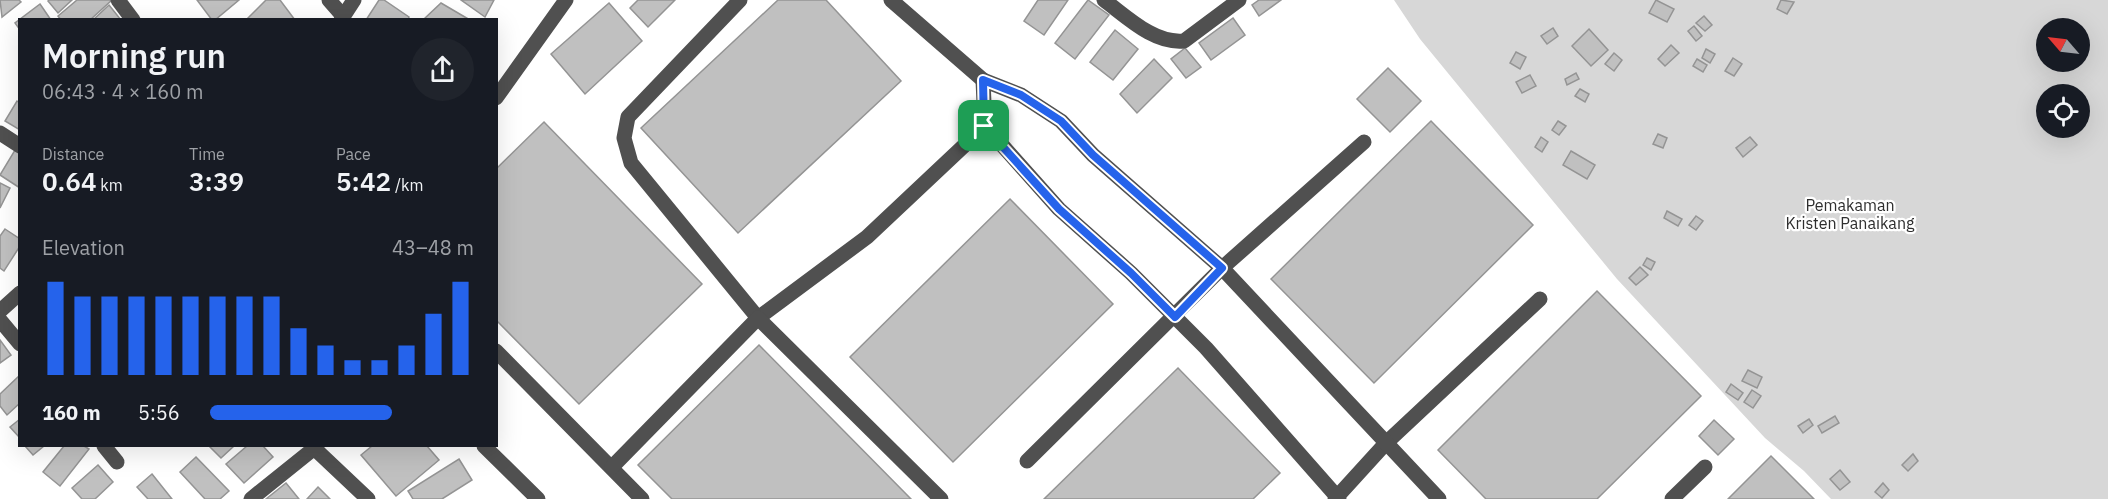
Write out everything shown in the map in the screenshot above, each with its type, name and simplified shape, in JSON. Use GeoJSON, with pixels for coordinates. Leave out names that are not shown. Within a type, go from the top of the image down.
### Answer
{"type":"FeatureCollection","features":[{"type":"Feature","properties":{"kind":"street"},"geometry":{"type":"LineString","coordinates":[[118,0],[132,18]]}},
{"type":"Feature","properties":{"kind":"street"},"geometry":{"type":"LineString","coordinates":[[329,0],[342,18],[354,0]]}},
{"type":"Feature","properties":{"kind":"street"},"geometry":{"type":"LineString","coordinates":[[498,95],[566,0]]}},
{"type":"Feature","properties":{"kind":"street"},"geometry":{"type":"LineString","coordinates":[[740,0],[628,117],[624,138],[631,163],[759,318],[941,499]]}},
{"type":"Feature","properties":{"kind":"street"},"geometry":{"type":"LineString","coordinates":[[891,0],[983,80],[1021,95],[1061,121],[1093,155],[1222,268],[1439,499]]}},
{"type":"Feature","properties":{"kind":"street"},"geometry":{"type":"LineString","coordinates":[[1104,0],[1161,39],[1173,42],[1184,41],[1239,0]]}},
{"type":"Feature","properties":{"kind":"street"},"geometry":{"type":"LineString","coordinates":[[983,80],[984,126],[1059,209],[1131,273],[1206,348],[1337,498],[1386,443],[1540,299]]}},
{"type":"Feature","properties":{"kind":"street"},"geometry":{"type":"LineString","coordinates":[[612,467],[759,318],[867,237],[984,126]]}},
{"type":"Feature","properties":{"kind":"street"},"geometry":{"type":"LineString","coordinates":[[0,133],[18,145]]}},
{"type":"Feature","properties":{"kind":"street"},"geometry":{"type":"LineString","coordinates":[[1027,461],[1222,268],[1364,142]]}},
{"type":"Feature","properties":{"kind":"street"},"geometry":{"type":"LineString","coordinates":[[0,320],[18,342]]}},
{"type":"Feature","properties":{"kind":"street"},"geometry":{"type":"LineString","coordinates":[[498,353],[642,499]]}},
{"type":"Feature","properties":{"kind":"street"},"geometry":{"type":"LineString","coordinates":[[105,447],[117,462]]}},
{"type":"Feature","properties":{"kind":"street"},"geometry":{"type":"LineString","coordinates":[[251,499],[316,447],[368,499]]}},
{"type":"Feature","properties":{"kind":"street"},"geometry":{"type":"LineString","coordinates":[[485,447],[538,499]]}},
{"type":"Feature","properties":{"kind":"street"},"geometry":{"type":"LineString","coordinates":[[1672,499],[1705,467]]}},
{"type":"Feature","properties":{"kind":"green space","name":"Pemakaman Kristen Panaikang"},"geometry":{"type":"Polygon","coordinates":[[[1394,0],[2108,0],[2108,499],[1831,499],[1804,471],[1765,438],[1617,279],[1420,39],[1394,0]]]}},
{"type":"Feature","properties":{"kind":"building"},"geometry":{"type":"Polygon","coordinates":[[[0,0],[19,0],[21,2],[2,17],[0,0]]]}},
{"type":"Feature","properties":{"kind":"building"},"geometry":{"type":"Polygon","coordinates":[[[49,0],[72,0],[58,13],[49,0]]]}},
{"type":"Feature","properties":{"kind":"building"},"geometry":{"type":"Polygon","coordinates":[[[77,0],[112,0],[92,18],[60,18],[58,16],[77,0]]]}},
{"type":"Feature","properties":{"kind":"building"},"geometry":{"type":"Polygon","coordinates":[[[197,0],[239,0],[217,18],[210,18],[197,0]]]}},
{"type":"Feature","properties":{"kind":"building"},"geometry":{"type":"Polygon","coordinates":[[[266,0],[280,0],[294,18],[248,18],[266,0]]]}},
{"type":"Feature","properties":{"kind":"building"},"geometry":{"type":"Polygon","coordinates":[[[379,0],[384,0],[409,17],[409,18],[367,18],[379,0]]]}},
{"type":"Feature","properties":{"kind":"building"},"geometry":{"type":"Polygon","coordinates":[[[461,0],[494,0],[485,17],[461,0]]]}},
{"type":"Feature","properties":{"kind":"building"},"geometry":{"type":"Polygon","coordinates":[[[638,0],[675,0],[648,27],[630,8],[638,0]]]}},
{"type":"Feature","properties":{"kind":"building"},"geometry":{"type":"Polygon","coordinates":[[[778,0],[826,0],[901,81],[738,233],[641,128],[778,0]]]}},
{"type":"Feature","properties":{"kind":"building"},"geometry":{"type":"Polygon","coordinates":[[[1038,0],[1068,0],[1044,35],[1024,21],[1038,0]]]}},
{"type":"Feature","properties":{"kind":"building"},"geometry":{"type":"Polygon","coordinates":[[[1088,0],[1109,15],[1075,59],[1055,43],[1088,0]]]}},
{"type":"Feature","properties":{"kind":"building"},"geometry":{"type":"Polygon","coordinates":[[[1259,0],[1281,0],[1259,16],[1252,5],[1259,0]]]}},
{"type":"Feature","properties":{"kind":"building"},"geometry":{"type":"Polygon","coordinates":[[[1656,0],[1674,9],[1667,22],[1649,13],[1656,0]]]}},
{"type":"Feature","properties":{"kind":"building"},"geometry":{"type":"Polygon","coordinates":[[[1781,0],[1794,2],[1787,14],[1777,9],[1781,0]]]}},
{"type":"Feature","properties":{"kind":"building"},"geometry":{"type":"Polygon","coordinates":[[[441,3],[467,18],[425,18],[441,3]]]}},
{"type":"Feature","properties":{"kind":"building"},"geometry":{"type":"Polygon","coordinates":[[[609,3],[642,41],[585,94],[551,54],[609,3]]]}},
{"type":"Feature","properties":{"kind":"building"},"geometry":{"type":"Polygon","coordinates":[[[40,4],[50,18],[22,18],[40,4]]]}},
{"type":"Feature","properties":{"kind":"building"},"geometry":{"type":"Polygon","coordinates":[[[109,5],[119,18],[95,18],[109,5]]]}},
{"type":"Feature","properties":{"kind":"building"},"geometry":{"type":"Polygon","coordinates":[[[1704,16],[1712,25],[1705,31],[1696,23],[1704,16]]]}},
{"type":"Feature","properties":{"kind":"building"},"geometry":{"type":"Polygon","coordinates":[[[1233,18],[1245,35],[1211,60],[1199,43],[1233,18]]]}},
{"type":"Feature","properties":{"kind":"building"},"geometry":{"type":"Polygon","coordinates":[[[1694,26],[1702,36],[1696,41],[1688,31],[1694,26]]]}},
{"type":"Feature","properties":{"kind":"building"},"geometry":{"type":"Polygon","coordinates":[[[1553,28],[1558,36],[1547,44],[1541,36],[1553,28]]]}},
{"type":"Feature","properties":{"kind":"building"},"geometry":{"type":"Polygon","coordinates":[[[1589,29],[1608,50],[1591,66],[1572,46],[1589,29]]]}},
{"type":"Feature","properties":{"kind":"building"},"geometry":{"type":"Polygon","coordinates":[[[1115,30],[1138,49],[1113,80],[1090,62],[1115,30]]]}},
{"type":"Feature","properties":{"kind":"building"},"geometry":{"type":"Polygon","coordinates":[[[1671,45],[1679,53],[1665,66],[1658,59],[1671,45]]]}},
{"type":"Feature","properties":{"kind":"building"},"geometry":{"type":"Polygon","coordinates":[[[1185,48],[1201,67],[1186,78],[1171,59],[1185,48]]]}},
{"type":"Feature","properties":{"kind":"building"},"geometry":{"type":"Polygon","coordinates":[[[1706,49],[1715,54],[1710,63],[1702,58],[1706,49]]]}},
{"type":"Feature","properties":{"kind":"building"},"geometry":{"type":"Polygon","coordinates":[[[1516,52],[1526,57],[1520,69],[1510,63],[1516,52]]]}},
{"type":"Feature","properties":{"kind":"building"},"geometry":{"type":"Polygon","coordinates":[[[1614,53],[1622,60],[1614,71],[1605,64],[1614,53]]]}},
{"type":"Feature","properties":{"kind":"building"},"geometry":{"type":"Polygon","coordinates":[[[1733,58],[1742,64],[1734,76],[1725,71],[1733,58]]]}},
{"type":"Feature","properties":{"kind":"building"},"geometry":{"type":"Polygon","coordinates":[[[1154,59],[1172,78],[1137,113],[1120,94],[1154,59]]]}},
{"type":"Feature","properties":{"kind":"building"},"geometry":{"type":"Polygon","coordinates":[[[1697,59],[1707,65],[1703,72],[1693,66],[1697,59]]]}},
{"type":"Feature","properties":{"kind":"building"},"geometry":{"type":"Polygon","coordinates":[[[1388,68],[1421,101],[1390,132],[1357,99],[1388,68]]]}},
{"type":"Feature","properties":{"kind":"building"},"geometry":{"type":"Polygon","coordinates":[[[1576,73],[1579,79],[1567,85],[1565,79],[1576,73]]]}},
{"type":"Feature","properties":{"kind":"building"},"geometry":{"type":"Polygon","coordinates":[[[1530,75],[1536,86],[1522,93],[1516,82],[1530,75]]]}},
{"type":"Feature","properties":{"kind":"building"},"geometry":{"type":"Polygon","coordinates":[[[1580,89],[1589,94],[1585,102],[1575,96],[1580,89]]]}},
{"type":"Feature","properties":{"kind":"building"},"geometry":{"type":"Polygon","coordinates":[[[17,101],[18,129],[5,121],[17,101]]]}},
{"type":"Feature","properties":{"kind":"building"},"geometry":{"type":"Polygon","coordinates":[[[1431,121],[1533,225],[1374,383],[1271,279],[1431,121]]]}},
{"type":"Feature","properties":{"kind":"building"},"geometry":{"type":"Polygon","coordinates":[[[1558,121],[1566,126],[1559,135],[1552,130],[1558,121]]]}},
{"type":"Feature","properties":{"kind":"building"},"geometry":{"type":"Polygon","coordinates":[[[544,122],[702,284],[579,404],[498,322],[498,167],[544,122]]]}},
{"type":"Feature","properties":{"kind":"building"},"geometry":{"type":"Polygon","coordinates":[[[1658,134],[1667,138],[1663,148],[1653,144],[1658,134]]]}},
{"type":"Feature","properties":{"kind":"building"},"geometry":{"type":"Polygon","coordinates":[[[1541,137],[1548,142],[1542,152],[1535,147],[1541,137]]]}},
{"type":"Feature","properties":{"kind":"building"},"geometry":{"type":"Polygon","coordinates":[[[1750,137],[1757,145],[1743,157],[1736,148],[1750,137]]]}},
{"type":"Feature","properties":{"kind":"building"},"geometry":{"type":"Polygon","coordinates":[[[15,150],[18,152],[18,187],[0,175],[15,150]]]}},
{"type":"Feature","properties":{"kind":"building"},"geometry":{"type":"Polygon","coordinates":[[[1571,151],[1595,165],[1587,179],[1563,165],[1571,151]]]}},
{"type":"Feature","properties":{"kind":"building"},"geometry":{"type":"Polygon","coordinates":[[[0,183],[10,188],[0,208],[0,183]]]}},
{"type":"Feature","properties":{"kind":"building"},"geometry":{"type":"Polygon","coordinates":[[[1010,199],[1113,304],[953,462],[850,357],[1010,199]]]}},
{"type":"Feature","properties":{"kind":"building"},"geometry":{"type":"Polygon","coordinates":[[[1667,211],[1682,219],[1678,226],[1664,218],[1667,211]]]}},
{"type":"Feature","properties":{"kind":"building"},"geometry":{"type":"Polygon","coordinates":[[[1696,216],[1703,221],[1696,230],[1689,225],[1696,216]]]}},
{"type":"Feature","properties":{"kind":"building"},"geometry":{"type":"Polygon","coordinates":[[[5,229],[18,238],[18,249],[4,271],[0,268],[0,236],[5,229]]]}},
{"type":"Feature","properties":{"kind":"building"},"geometry":{"type":"Polygon","coordinates":[[[1647,258],[1655,262],[1651,270],[1643,265],[1647,258]]]}},
{"type":"Feature","properties":{"kind":"building"},"geometry":{"type":"Polygon","coordinates":[[[1640,267],[1648,275],[1636,285],[1629,278],[1640,267]]]}},
{"type":"Feature","properties":{"kind":"building"},"geometry":{"type":"Polygon","coordinates":[[[1597,291],[1701,396],[1597,499],[1486,499],[1438,450],[1597,291]]]}},
{"type":"Feature","properties":{"kind":"building"},"geometry":{"type":"Polygon","coordinates":[[[0,340],[11,355],[0,363],[0,340]]]}},
{"type":"Feature","properties":{"kind":"building"},"geometry":{"type":"Polygon","coordinates":[[[759,345],[911,499],[672,499],[638,465],[759,345]]]}},
{"type":"Feature","properties":{"kind":"building"},"geometry":{"type":"Polygon","coordinates":[[[1178,368],[1280,473],[1253,499],[1044,499],[1178,368]]]}},
{"type":"Feature","properties":{"kind":"building"},"geometry":{"type":"Polygon","coordinates":[[[1748,370],[1762,377],[1757,388],[1742,381],[1748,370]]]}},
{"type":"Feature","properties":{"kind":"building"},"geometry":{"type":"Polygon","coordinates":[[[18,377],[18,405],[7,415],[0,406],[0,394],[18,377]]]}},
{"type":"Feature","properties":{"kind":"building"},"geometry":{"type":"Polygon","coordinates":[[[1731,384],[1743,393],[1738,400],[1726,392],[1731,384]]]}},
{"type":"Feature","properties":{"kind":"building"},"geometry":{"type":"Polygon","coordinates":[[[1752,390],[1761,396],[1753,408],[1744,402],[1752,390]]]}},
{"type":"Feature","properties":{"kind":"building"},"geometry":{"type":"Polygon","coordinates":[[[1835,416],[1839,423],[1822,433],[1818,426],[1835,416]]]}},
{"type":"Feature","properties":{"kind":"building"},"geometry":{"type":"Polygon","coordinates":[[[1809,419],[1813,425],[1803,433],[1798,426],[1809,419]]]}},
{"type":"Feature","properties":{"kind":"building"},"geometry":{"type":"Polygon","coordinates":[[[1714,420],[1734,439],[1718,455],[1699,436],[1714,420]]]}},
{"type":"Feature","properties":{"kind":"building"},"geometry":{"type":"Polygon","coordinates":[[[18,421],[18,436],[10,427],[18,421]]]}},
{"type":"Feature","properties":{"kind":"building"},"geometry":{"type":"Polygon","coordinates":[[[26,447],[43,447],[33,455],[26,447]]]}},
{"type":"Feature","properties":{"kind":"building"},"geometry":{"type":"Polygon","coordinates":[[[63,447],[89,449],[60,486],[43,472],[63,447]]]}},
{"type":"Feature","properties":{"kind":"building"},"geometry":{"type":"Polygon","coordinates":[[[210,447],[233,447],[221,458],[210,447]]]}},
{"type":"Feature","properties":{"kind":"building"},"geometry":{"type":"Polygon","coordinates":[[[246,447],[264,447],[273,457],[244,483],[226,464],[246,447]]]}},
{"type":"Feature","properties":{"kind":"building"},"geometry":{"type":"Polygon","coordinates":[[[371,447],[428,447],[439,460],[396,496],[361,455],[371,447]]]}},
{"type":"Feature","properties":{"kind":"building"},"geometry":{"type":"Polygon","coordinates":[[[1913,454],[1918,461],[1908,471],[1902,465],[1913,454]]]}},
{"type":"Feature","properties":{"kind":"building"},"geometry":{"type":"Polygon","coordinates":[[[1771,456],[1814,499],[1728,499],[1771,456]]]}},
{"type":"Feature","properties":{"kind":"building"},"geometry":{"type":"Polygon","coordinates":[[[196,457],[229,491],[220,499],[205,499],[180,472],[196,457]]]}},
{"type":"Feature","properties":{"kind":"building"},"geometry":{"type":"Polygon","coordinates":[[[459,459],[472,480],[442,499],[413,499],[408,491],[459,459]]]}},
{"type":"Feature","properties":{"kind":"building"},"geometry":{"type":"Polygon","coordinates":[[[98,465],[113,482],[95,499],[82,499],[72,488],[98,465]]]}},
{"type":"Feature","properties":{"kind":"building"},"geometry":{"type":"Polygon","coordinates":[[[1840,470],[1850,482],[1840,490],[1830,479],[1840,470]]]}},
{"type":"Feature","properties":{"kind":"building"},"geometry":{"type":"Polygon","coordinates":[[[152,474],[172,499],[148,499],[137,487],[152,474]]]}},
{"type":"Feature","properties":{"kind":"building"},"geometry":{"type":"Polygon","coordinates":[[[286,483],[299,499],[266,499],[286,483]]]}},
{"type":"Feature","properties":{"kind":"building"},"geometry":{"type":"Polygon","coordinates":[[[1883,483],[1889,490],[1882,498],[1875,492],[1883,483]]]}},
{"type":"Feature","properties":{"kind":"building"},"geometry":{"type":"Polygon","coordinates":[[[318,487],[330,499],[307,499],[318,487]]]}},
{"type":"Feature","properties":{"kind":"route"},"geometry":{"type":"LineString","coordinates":[[983,80],[1021,95],[1061,121],[1093,155],[1222,268],[1175,317],[1131,273],[1059,209],[984,126],[983,80]]}}]}
